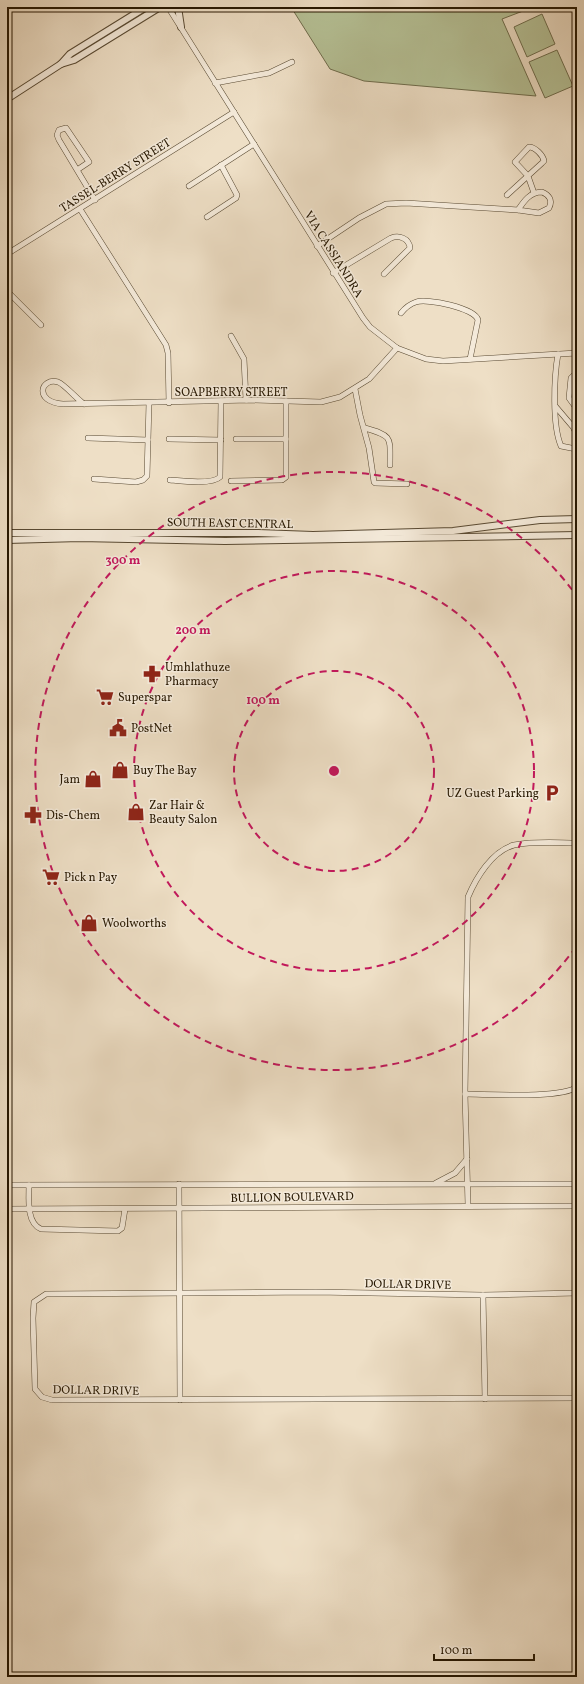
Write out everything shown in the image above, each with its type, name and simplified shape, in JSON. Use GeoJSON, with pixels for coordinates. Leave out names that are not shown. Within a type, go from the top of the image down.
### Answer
{"type":"FeatureCollection","features":[{"type":"Feature","properties":{"kind":"street"},"geometry":{"type":"LineString","coordinates":[[7,99],[61,64],[70,54],[146,7]]}},
{"type":"Feature","properties":{"kind":"street"},"geometry":{"type":"LineString","coordinates":[[61,64],[74,60],[160,7]]}},
{"type":"Feature","properties":{"kind":"street","name":"VIA CASSIANDRA"},"geometry":{"type":"LineString","coordinates":[[168,7],[334,273],[370,327],[397,348],[426,359],[443,361],[470,360],[577,353]]}},
{"type":"Feature","properties":{"kind":"street"},"geometry":{"type":"LineString","coordinates":[[178,7],[180,28]]}},
{"type":"Feature","properties":{"kind":"street"},"geometry":{"type":"LineString","coordinates":[[215,83],[259,76],[279,70],[292,62]]}},
{"type":"Feature","properties":{"kind":"street","name":"TASSEL-BERRY STREET"},"geometry":{"type":"LineString","coordinates":[[7,254],[234,112]]}},
{"type":"Feature","properties":{"kind":"street"},"geometry":{"type":"LineString","coordinates":[[78,170],[89,162],[66,128],[63,128],[59,130],[57,134],[59,140],[95,200]]}},
{"type":"Feature","properties":{"kind":"street"},"geometry":{"type":"LineString","coordinates":[[189,186],[254,144]]}},
{"type":"Feature","properties":{"kind":"street"},"geometry":{"type":"LineString","coordinates":[[506,195],[528,176],[544,159],[531,147],[527,148],[515,162],[528,176],[534,193]]}},
{"type":"Feature","properties":{"kind":"street"},"geometry":{"type":"LineString","coordinates":[[207,217],[236,198],[237,194],[221,165]]}},
{"type":"Feature","properties":{"kind":"street"},"geometry":{"type":"LineString","coordinates":[[317,246],[359,218],[386,204],[406,203],[518,210],[539,213],[549,208],[551,204],[549,196],[542,192],[534,193],[518,210]]}},
{"type":"Feature","properties":{"kind":"street","name":"SOAPBERRY STREET"},"geometry":{"type":"LineString","coordinates":[[80,209],[160,333],[166,345],[168,352],[169,403],[246,400],[322,402],[340,397],[369,379],[397,348]]}},
{"type":"Feature","properties":{"kind":"street"},"geometry":{"type":"LineString","coordinates":[[334,273],[391,238],[396,237],[405,239],[409,243],[410,248],[384,274]]}},
{"type":"Feature","properties":{"kind":"street"},"geometry":{"type":"LineString","coordinates":[[7,291],[41,325]]}},
{"type":"Feature","properties":{"kind":"street"},"geometry":{"type":"LineString","coordinates":[[401,313],[406,307],[420,301],[455,306],[471,311],[478,320],[470,360]]}},
{"type":"Feature","properties":{"kind":"street"},"geometry":{"type":"LineString","coordinates":[[231,336],[244,359],[246,400]]}},
{"type":"Feature","properties":{"kind":"street"},"geometry":{"type":"LineString","coordinates":[[558,354],[555,371],[556,435],[561,446],[576,449],[577,440]]}},
{"type":"Feature","properties":{"kind":"street"},"geometry":{"type":"LineString","coordinates":[[577,372],[570,378],[569,398],[577,409]]}},
{"type":"Feature","properties":{"kind":"street"},"geometry":{"type":"LineString","coordinates":[[84,404],[59,382],[51,382],[45,385],[43,389],[43,396],[54,404],[84,404],[169,403]]}},
{"type":"Feature","properties":{"kind":"street"},"geometry":{"type":"LineString","coordinates":[[355,389],[360,415],[365,428],[374,482],[407,484]]}},
{"type":"Feature","properties":{"kind":"street"},"geometry":{"type":"LineString","coordinates":[[170,480],[207,481],[218,478],[221,440],[221,401]]}},
{"type":"Feature","properties":{"kind":"street"},"geometry":{"type":"LineString","coordinates":[[231,481],[284,479],[286,477],[286,401]]}},
{"type":"Feature","properties":{"kind":"street"},"geometry":{"type":"LineString","coordinates":[[94,479],[136,482],[143,480],[148,476],[148,403]]}},
{"type":"Feature","properties":{"kind":"street"},"geometry":{"type":"LineString","coordinates":[[556,407],[573,427],[577,436]]}},
{"type":"Feature","properties":{"kind":"street"},"geometry":{"type":"LineString","coordinates":[[365,428],[384,433],[390,441],[390,464]]}},
{"type":"Feature","properties":{"kind":"street"},"geometry":{"type":"LineString","coordinates":[[88,438],[148,440]]}},
{"type":"Feature","properties":{"kind":"street"},"geometry":{"type":"LineString","coordinates":[[169,439],[221,440]]}},
{"type":"Feature","properties":{"kind":"street"},"geometry":{"type":"LineString","coordinates":[[236,439],[286,440]]}},
{"type":"Feature","properties":{"kind":"street"},"geometry":{"type":"LineString","coordinates":[[453,534],[540,520],[577,519]]}},
{"type":"Feature","properties":{"kind":"street","name":"SOUTH EAST CENTRAL"},"geometry":{"type":"LineString","coordinates":[[7,533],[258,533],[313,535],[453,534]]}},
{"type":"Feature","properties":{"kind":"street"},"geometry":{"type":"LineString","coordinates":[[453,534],[577,535]]}},
{"type":"Feature","properties":{"kind":"street","name":"SOUTH EAST CENTRAL"},"geometry":{"type":"LineString","coordinates":[[7,540],[80,538],[225,541],[453,534]]}},
{"type":"Feature","properties":{"kind":"street"},"geometry":{"type":"LineString","coordinates":[[468,1205],[465,1094],[468,898],[472,886],[494,858],[514,845],[577,843]]}},
{"type":"Feature","properties":{"kind":"street"},"geometry":{"type":"LineString","coordinates":[[465,1094],[511,1095],[565,1092],[577,1087]]}},
{"type":"Feature","properties":{"kind":"street"},"geometry":{"type":"LineString","coordinates":[[433,1184],[455,1173],[467,1160]]}},
{"type":"Feature","properties":{"kind":"street"},"geometry":{"type":"LineString","coordinates":[[179,1184],[180,1400]]}},
{"type":"Feature","properties":{"kind":"street","name":"BULLION BOULEVARD"},"geometry":{"type":"LineString","coordinates":[[7,1185],[577,1184]]}},
{"type":"Feature","properties":{"kind":"street"},"geometry":{"type":"LineString","coordinates":[[29,1185],[29,1209],[34,1224],[41,1229],[105,1232],[120,1230],[125,1209]]}},
{"type":"Feature","properties":{"kind":"street","name":"BULLION BOULEVARD"},"geometry":{"type":"LineString","coordinates":[[7,1209],[179,1209],[468,1205],[577,1206]]}},
{"type":"Feature","properties":{"kind":"street","name":"DOLLAR DRIVE"},"geometry":{"type":"LineString","coordinates":[[577,1292],[484,1295],[316,1292],[46,1294],[34,1302],[33,1318],[35,1389],[42,1397],[52,1400],[577,1398]]}},
{"type":"Feature","properties":{"kind":"street"},"geometry":{"type":"LineString","coordinates":[[484,1295],[485,1399]]}},
{"type":"Feature","properties":{"kind":"green space"},"geometry":{"type":"Polygon","coordinates":[[[291,7],[521,7],[523,11],[502,19],[536,96],[364,81],[330,69],[291,7]]]}},
{"type":"Feature","properties":{"kind":"green space"},"geometry":{"type":"Polygon","coordinates":[[[542,14],[555,44],[527,57],[514,27],[542,14]]]}},
{"type":"Feature","properties":{"kind":"green space"},"geometry":{"type":"Polygon","coordinates":[[[557,50],[573,86],[545,98],[529,62],[557,50]]]}},
{"type":"Feature","properties":{"kind":"place","name":"Umhlathuze Pharmacy"},"geometry":{"type":"Point","coordinates":[152,674]}},
{"type":"Feature","properties":{"kind":"place","name":"Superspar"},"geometry":{"type":"Point","coordinates":[105,697]}},
{"type":"Feature","properties":{"kind":"place","name":"PostNet"},"geometry":{"type":"Point","coordinates":[118,728]}},
{"type":"Feature","properties":{"kind":"place","name":"Buy The Bay"},"geometry":{"type":"Point","coordinates":[120,770]}},
{"type":"Feature","properties":{"kind":"place","name":"Jam"},"geometry":{"type":"Point","coordinates":[93,779]}},
{"type":"Feature","properties":{"kind":"place","name":"UZ Guest Parking"},"geometry":{"type":"Point","coordinates":[552,793]}},
{"type":"Feature","properties":{"kind":"place","name":"Zar Hair & Beauty Salon"},"geometry":{"type":"Point","coordinates":[136,812]}},
{"type":"Feature","properties":{"kind":"place","name":"Dis-Chem"},"geometry":{"type":"Point","coordinates":[33,815]}},
{"type":"Feature","properties":{"kind":"place","name":"Pick n Pay"},"geometry":{"type":"Point","coordinates":[51,877]}},
{"type":"Feature","properties":{"kind":"place","name":"Woolworths"},"geometry":{"type":"Point","coordinates":[89,923]}}]}
